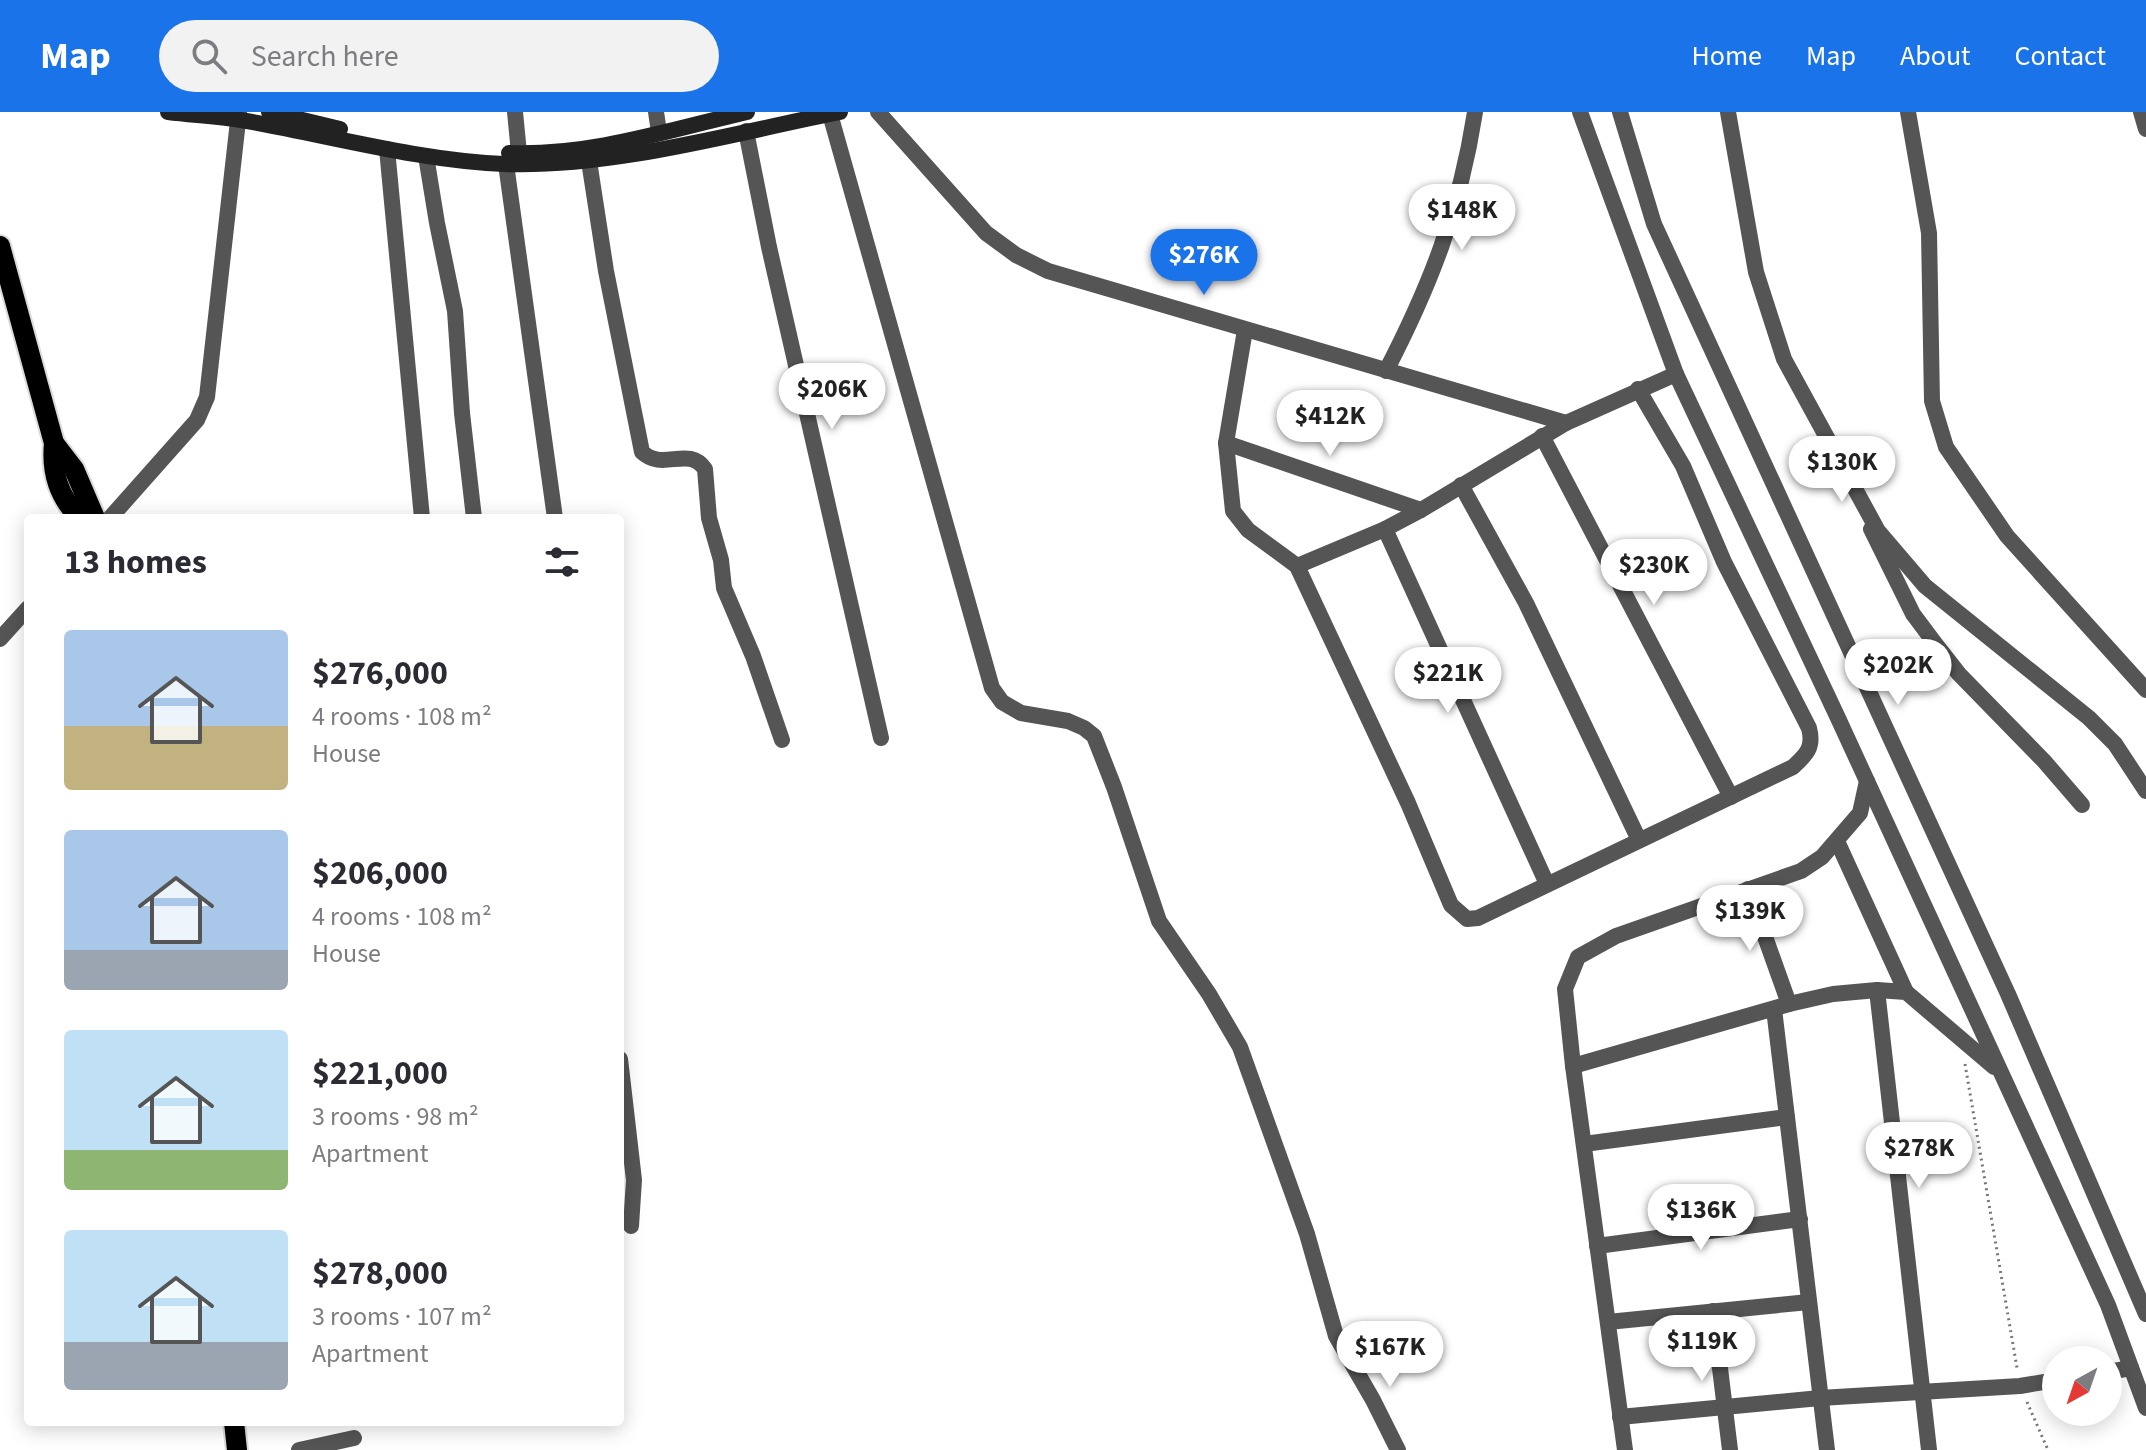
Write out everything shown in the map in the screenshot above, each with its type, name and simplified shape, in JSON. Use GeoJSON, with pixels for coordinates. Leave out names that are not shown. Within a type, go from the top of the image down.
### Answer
{"type":"FeatureCollection","features":[{"type":"Feature","properties":{"kind":"main road"},"geometry":{"type":"LineString","coordinates":[[0,246],[54,443],[54,466],[59,488],[76,514]]}},
{"type":"Feature","properties":{"kind":"main road"},"geometry":{"type":"LineString","coordinates":[[54,443],[78,476],[93,514]]}},
{"type":"Feature","properties":{"kind":"main road"},"geometry":{"type":"LineString","coordinates":[[234,1426],[237,1450]]}},
{"type":"Feature","properties":{"kind":"street"},"geometry":{"type":"LineString","coordinates":[[168,112],[238,116],[426,156],[589,161],[835,113],[992,688],[1010,708],[1021,713],[1068,721],[1094,736],[1159,921],[1209,994],[1240,1047],[1307,1234],[1336,1336],[1379,1410],[1398,1450]]}},
{"type":"Feature","properties":{"kind":"street"},"geometry":{"type":"LineString","coordinates":[[269,112],[390,139],[512,158],[612,145],[747,112]]}},
{"type":"Feature","properties":{"kind":"street"},"geometry":{"type":"LineString","coordinates":[[515,112],[512,158],[555,514]]}},
{"type":"Feature","properties":{"kind":"street"},"geometry":{"type":"LineString","coordinates":[[656,112],[659,132]]}},
{"type":"Feature","properties":{"kind":"street"},"geometry":{"type":"LineString","coordinates":[[878,112],[986,233],[1016,255],[1048,271],[1566,423]]}},
{"type":"Feature","properties":{"kind":"street"},"geometry":{"type":"LineString","coordinates":[[1386,371],[1438,260],[1469,153],[1475,112]]}},
{"type":"Feature","properties":{"kind":"street"},"geometry":{"type":"LineString","coordinates":[[1580,112],[1676,374],[2108,1305],[2146,1408]]}},
{"type":"Feature","properties":{"kind":"street"},"geometry":{"type":"LineString","coordinates":[[1620,112],[1654,224],[2014,1009],[2146,1314]]}},
{"type":"Feature","properties":{"kind":"street"},"geometry":{"type":"LineString","coordinates":[[1728,112],[1756,272],[1784,359],[1878,531],[1925,586],[2089,718],[2115,744],[2146,791]]}},
{"type":"Feature","properties":{"kind":"street"},"geometry":{"type":"LineString","coordinates":[[1908,112],[1929,233],[1932,401],[1946,447],[2007,536],[2146,690]]}},
{"type":"Feature","properties":{"kind":"street"},"geometry":{"type":"LineString","coordinates":[[2141,112],[2146,129]]}},
{"type":"Feature","properties":{"kind":"street"},"geometry":{"type":"LineString","coordinates":[[114,514],[197,420],[207,397],[238,116]]}},
{"type":"Feature","properties":{"kind":"street"},"geometry":{"type":"LineString","coordinates":[[746,131],[769,247],[881,738]]}},
{"type":"Feature","properties":{"kind":"street"},"geometry":{"type":"LineString","coordinates":[[387,149],[422,514]]}},
{"type":"Feature","properties":{"kind":"street"},"geometry":{"type":"LineString","coordinates":[[426,156],[455,311],[474,514]]}},
{"type":"Feature","properties":{"kind":"street"},"geometry":{"type":"LineString","coordinates":[[589,161],[606,271],[642,452],[654,461],[693,459],[705,469],[709,518],[721,560],[724,588],[753,656],[782,740]]}},
{"type":"Feature","properties":{"kind":"street"},"geometry":{"type":"LineString","coordinates":[[1245,330],[1226,443],[1233,511],[1248,530],[1297,566],[1408,803],[1451,905],[1467,919],[1478,918],[1731,797],[1793,767],[1808,754],[1810,732],[1724,562],[1683,466],[1638,389]]}},
{"type":"Feature","properties":{"kind":"street"},"geometry":{"type":"LineString","coordinates":[[1297,566],[1385,529],[1566,423],[1676,374]]}},
{"type":"Feature","properties":{"kind":"street"},"geometry":{"type":"LineString","coordinates":[[1542,436],[1731,797]]}},
{"type":"Feature","properties":{"kind":"street"},"geometry":{"type":"LineString","coordinates":[[1226,443],[1421,510]]}},
{"type":"Feature","properties":{"kind":"street"},"geometry":{"type":"LineString","coordinates":[[1461,485],[1526,603],[1639,840]]}},
{"type":"Feature","properties":{"kind":"street"},"geometry":{"type":"LineString","coordinates":[[1869,512],[1872,534],[1913,614],[1959,674],[2044,761],[2082,805]]}},
{"type":"Feature","properties":{"kind":"street"},"geometry":{"type":"LineString","coordinates":[[1385,529],[1547,884]]}},
{"type":"Feature","properties":{"kind":"street"},"geometry":{"type":"LineString","coordinates":[[0,639],[24,612]]}},
{"type":"Feature","properties":{"kind":"street"},"geometry":{"type":"LineString","coordinates":[[1625,1450],[1565,989],[1578,957],[1616,936],[1801,871],[1822,857],[1860,813],[1867,781]]}},
{"type":"Feature","properties":{"kind":"street"},"geometry":{"type":"LineString","coordinates":[[1837,841],[1906,992],[1998,1071]]}},
{"type":"Feature","properties":{"kind":"street"},"geometry":{"type":"LineString","coordinates":[[1748,889],[1781,1006],[1787,1117],[1827,1450]]}},
{"type":"Feature","properties":{"kind":"street"},"geometry":{"type":"LineString","coordinates":[[1573,1066],[1833,994],[1877,990],[1906,992]]}},
{"type":"Feature","properties":{"kind":"street"},"geometry":{"type":"LineString","coordinates":[[1877,990],[1929,1450]]}},
{"type":"Feature","properties":{"kind":"street"},"geometry":{"type":"LineString","coordinates":[[624,1094],[634,1180],[631,1226]]}},
{"type":"Feature","properties":{"kind":"street"},"geometry":{"type":"LineString","coordinates":[[1584,1144],[1787,1117]]}},
{"type":"Feature","properties":{"kind":"street"},"geometry":{"type":"LineString","coordinates":[[1597,1246],[1800,1219]]}},
{"type":"Feature","properties":{"kind":"street"},"geometry":{"type":"LineString","coordinates":[[1608,1322],[1809,1302]]}},
{"type":"Feature","properties":{"kind":"street"},"geometry":{"type":"LineString","coordinates":[[1713,1311],[1730,1450]]}},
{"type":"Feature","properties":{"kind":"street"},"geometry":{"type":"LineString","coordinates":[[2122,1370],[2131,1368]]}},
{"type":"Feature","properties":{"kind":"street"},"geometry":{"type":"LineString","coordinates":[[1620,1417],[1820,1398],[1921,1394],[2042,1382]]}},
{"type":"Feature","properties":{"kind":"street"},"geometry":{"type":"LineString","coordinates":[[299,1450],[354,1438]]}},
{"type":"Feature","properties":{"kind":"path"},"geometry":{"type":"LineString","coordinates":[[1961,1039],[2020,1386],[2048,1450]]}}]}
